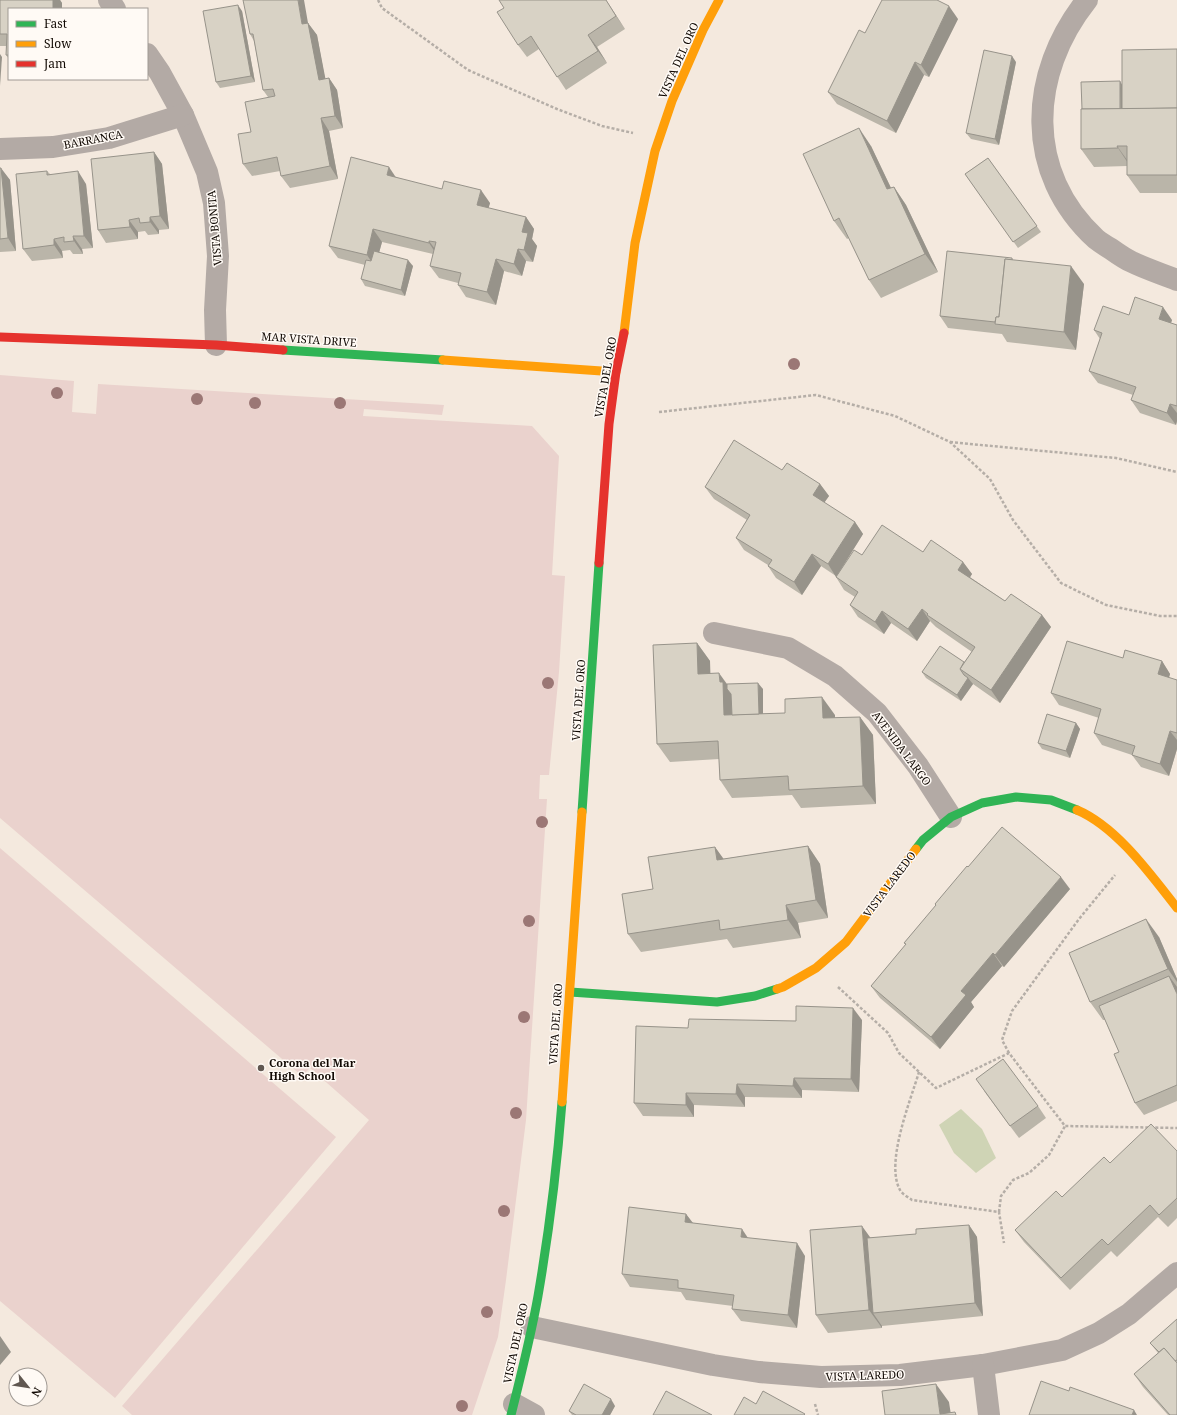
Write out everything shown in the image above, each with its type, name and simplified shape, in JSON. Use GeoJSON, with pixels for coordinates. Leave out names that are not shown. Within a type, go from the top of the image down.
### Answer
{"type":"FeatureCollection","features":[{"type":"Feature","properties":{"kind":"street","name":"VISTA DEL ORO"},"geometry":{"type":"LineString","coordinates":[[513,1409],[532,1327],[544,1262],[555,1182],[570,992],[609,424],[616,372],[624,334],[635,242],[655,151],[672,101],[719,0]]}},
{"type":"Feature","properties":{"kind":"street"},"geometry":{"type":"LineString","coordinates":[[1087,0],[1073,17],[1054,54],[1044,93],[1042,130],[1047,161],[1058,191],[1075,218],[1097,241],[1131,262],[1177,280]]}},
{"type":"Feature","properties":{"kind":"street","name":"VISTA BONITA"},"geometry":{"type":"LineString","coordinates":[[148,55],[160,73],[183,115],[207,172],[214,203],[218,256],[215,310],[216,345]]}},
{"type":"Feature","properties":{"kind":"street","name":"BARRANCA"},"geometry":{"type":"LineString","coordinates":[[0,149],[53,147],[108,138],[183,115]]}},
{"type":"Feature","properties":{"kind":"street","name":"MAR VISTA DRIVE"},"geometry":{"type":"LineString","coordinates":[[0,336],[216,345],[616,372]]}},
{"type":"Feature","properties":{"kind":"street","name":"AVENIDA LARGO"},"geometry":{"type":"LineString","coordinates":[[714,633],[788,648],[835,676],[877,713],[918,766],[951,817]]}},
{"type":"Feature","properties":{"kind":"street","name":"VISTA LAREDO"},"geometry":{"type":"LineString","coordinates":[[570,992],[717,1002],[755,996],[783,986],[816,968],[846,942],[923,840],[951,817],[982,803],[1016,797],[1051,800],[1083,812],[1106,828],[1143,864],[1177,908]]}},
{"type":"Feature","properties":{"kind":"street","name":"VISTA LAREDO"},"geometry":{"type":"LineString","coordinates":[[532,1327],[713,1365],[759,1372],[821,1377],[900,1375],[983,1366],[1062,1350],[1099,1332],[1129,1314],[1177,1273]]}},
{"type":"Feature","properties":{"kind":"street"},"geometry":{"type":"LineString","coordinates":[[983,1366],[989,1415]]}},
{"type":"Feature","properties":{"kind":"street"},"geometry":{"type":"LineString","coordinates":[[513,1409],[534,1415]]}},
{"type":"Feature","properties":{"kind":"path"},"geometry":{"type":"LineString","coordinates":[[378,0],[382,8],[468,70],[557,109],[602,126],[621,130]]}},
{"type":"Feature","properties":{"kind":"path"},"geometry":{"type":"LineString","coordinates":[[659,412],[816,394],[895,416],[950,442],[990,479],[1013,520],[1061,583],[1106,605],[1160,616],[1177,616]]}},
{"type":"Feature","properties":{"kind":"path"},"geometry":{"type":"LineString","coordinates":[[950,442],[1116,458],[1177,472]]}},
{"type":"Feature","properties":{"kind":"path"},"geometry":{"type":"LineString","coordinates":[[1065,1126],[1009,1053],[1002,1040],[1012,1011],[1079,919],[1118,871]]}},
{"type":"Feature","properties":{"kind":"path"},"geometry":{"type":"LineString","coordinates":[[838,987],[888,1033],[899,1053],[936,1088],[1009,1053]]}},
{"type":"Feature","properties":{"kind":"path"},"geometry":{"type":"LineString","coordinates":[[920,1072],[896,1150],[895,1174],[900,1192],[912,1200],[999,1212]]}},
{"type":"Feature","properties":{"kind":"path"},"geometry":{"type":"LineString","coordinates":[[1065,1126],[1177,1128]]}},
{"type":"Feature","properties":{"kind":"path"},"geometry":{"type":"LineString","coordinates":[[1004,1243],[999,1212],[1001,1196],[1014,1180],[1029,1173],[1049,1155],[1065,1126]]}},
{"type":"Feature","properties":{"kind":"shaded area","name":"Corona del Mar High School"},"geometry":{"type":"Polygon","coordinates":[[[0,375],[74,381],[72,412],[96,414],[98,384],[444,405],[442,415],[364,409],[363,416],[532,426],[559,456],[552,575],[565,576],[559,672],[549,775],[540,775],[539,799],[547,799],[526,1120],[498,1337],[472,1415],[132,1415],[122,1406],[369,1120],[310,1068],[302,1076],[0,818],[0,375]]]}},
{"type":"Feature","properties":{"kind":"shaded area"},"geometry":{"type":"Polygon","coordinates":[[[0,848],[336,1137],[115,1398],[0,1301],[0,848]]]}},
{"type":"Feature","properties":{"kind":"shaded area"},"geometry":{"type":"Polygon","coordinates":[[[961,1109],[982,1129],[996,1158],[976,1173],[954,1153],[939,1125],[961,1109]]]}},
{"type":"Feature","properties":{"kind":"building"},"geometry":{"type":"Polygon","coordinates":[[[0,0],[53,0],[53,8],[8,8],[8,55],[6,55],[7,34],[0,34],[0,0]]]}},
{"type":"Feature","properties":{"kind":"building"},"geometry":{"type":"Polygon","coordinates":[[[243,0],[298,0],[302,24],[308,23],[319,80],[329,78],[335,116],[321,118],[330,166],[281,176],[277,157],[243,164],[238,134],[251,132],[245,102],[275,96],[273,89],[263,90],[253,34],[250,34],[243,0]]]}},
{"type":"Feature","properties":{"kind":"building"},"geometry":{"type":"Polygon","coordinates":[[[499,0],[606,0],[616,16],[588,35],[598,51],[557,77],[531,36],[518,45],[497,12],[504,8],[499,0]]]}},
{"type":"Feature","properties":{"kind":"building"},"geometry":{"type":"Polygon","coordinates":[[[882,0],[937,0],[949,6],[921,65],[915,62],[887,121],[828,92],[859,30],[865,33],[882,0]]]}},
{"type":"Feature","properties":{"kind":"building"},"geometry":{"type":"Polygon","coordinates":[[[238,5],[251,76],[216,82],[203,11],[238,5]]]}},
{"type":"Feature","properties":{"kind":"building"},"geometry":{"type":"Polygon","coordinates":[[[1177,49],[1177,108],[1122,109],[1122,50],[1177,49]]]}},
{"type":"Feature","properties":{"kind":"building"},"geometry":{"type":"Polygon","coordinates":[[[984,50],[1012,56],[995,139],[966,133],[984,50]]]}},
{"type":"Feature","properties":{"kind":"building"},"geometry":{"type":"Polygon","coordinates":[[[1120,81],[1120,109],[1082,109],[1081,82],[1120,81]]]}},
{"type":"Feature","properties":{"kind":"building"},"geometry":{"type":"Polygon","coordinates":[[[1177,108],[1177,175],[1127,175],[1127,146],[1117,146],[1118,148],[1081,149],[1081,109],[1177,108]]]}},
{"type":"Feature","properties":{"kind":"building"},"geometry":{"type":"Polygon","coordinates":[[[859,128],[887,189],[894,187],[925,254],[869,280],[839,218],[834,221],[803,154],[859,128]]]}},
{"type":"Feature","properties":{"kind":"building"},"geometry":{"type":"Polygon","coordinates":[[[154,152],[160,216],[150,217],[150,222],[140,223],[139,218],[129,220],[130,227],[98,230],[91,159],[154,152]]]}},
{"type":"Feature","properties":{"kind":"building"},"geometry":{"type":"Polygon","coordinates":[[[351,157],[389,167],[387,175],[442,189],[444,181],[481,190],[477,205],[526,217],[522,232],[528,233],[524,250],[518,249],[514,264],[496,259],[487,292],[458,285],[461,273],[430,266],[436,242],[429,241],[429,243],[373,229],[367,255],[329,246],[351,157]]]}},
{"type":"Feature","properties":{"kind":"building"},"geometry":{"type":"Polygon","coordinates":[[[988,158],[1037,226],[1013,242],[965,174],[988,158]]]}},
{"type":"Feature","properties":{"kind":"building"},"geometry":{"type":"Polygon","coordinates":[[[0,168],[8,238],[0,239],[0,168]]]}},
{"type":"Feature","properties":{"kind":"building"},"geometry":{"type":"Polygon","coordinates":[[[47,171],[47,175],[78,171],[84,236],[73,236],[74,241],[64,242],[64,237],[54,239],[54,245],[23,249],[16,174],[47,171]]]}},
{"type":"Feature","properties":{"kind":"building"},"geometry":{"type":"Polygon","coordinates":[[[374,251],[408,260],[401,290],[361,279],[366,260],[371,261],[374,251]]]}},
{"type":"Feature","properties":{"kind":"building"},"geometry":{"type":"Polygon","coordinates":[[[947,251],[1012,258],[1012,260],[1005,259],[999,317],[996,317],[995,322],[940,316],[947,251]]]}},
{"type":"Feature","properties":{"kind":"building"},"geometry":{"type":"Polygon","coordinates":[[[1005,259],[1071,266],[1064,332],[995,324],[996,317],[999,317],[1005,259]]]}},
{"type":"Feature","properties":{"kind":"building"},"geometry":{"type":"Polygon","coordinates":[[[1135,297],[1163,307],[1159,319],[1177,325],[1177,406],[1170,404],[1167,413],[1131,400],[1136,387],[1089,371],[1102,333],[1094,330],[1103,306],[1129,315],[1135,297]]]}},
{"type":"Feature","properties":{"kind":"building"},"geometry":{"type":"Polygon","coordinates":[[[734,440],[782,470],[787,463],[820,484],[813,495],[855,522],[828,564],[812,554],[794,582],[768,566],[772,560],[736,538],[750,515],[705,487],[734,440]]]}},
{"type":"Feature","properties":{"kind":"building"},"geometry":{"type":"Polygon","coordinates":[[[882,525],[923,552],[931,540],[963,562],[958,570],[1005,601],[1011,594],[1042,615],[991,690],[960,669],[975,647],[927,615],[928,614],[922,609],[908,629],[882,611],[875,622],[850,605],[858,592],[836,577],[854,550],[862,555],[882,525]]]}},
{"type":"Feature","properties":{"kind":"building"},"geometry":{"type":"Polygon","coordinates":[[[1067,641],[1123,658],[1125,650],[1162,661],[1158,674],[1177,680],[1177,733],[1170,731],[1160,764],[1132,755],[1135,746],[1094,733],[1101,709],[1051,693],[1067,641]]]}},
{"type":"Feature","properties":{"kind":"building"},"geometry":{"type":"Polygon","coordinates":[[[697,643],[698,674],[719,673],[720,682],[723,682],[724,715],[785,713],[785,699],[822,697],[823,718],[860,717],[863,786],[789,790],[788,776],[720,780],[718,741],[657,744],[653,645],[697,643]]]}},
{"type":"Feature","properties":{"kind":"building"},"geometry":{"type":"Polygon","coordinates":[[[940,646],[964,662],[960,669],[968,678],[957,695],[922,672],[940,646]]]}},
{"type":"Feature","properties":{"kind":"building"},"geometry":{"type":"Polygon","coordinates":[[[758,683],[759,714],[732,715],[731,694],[727,689],[727,684],[758,683]]]}},
{"type":"Feature","properties":{"kind":"building"},"geometry":{"type":"Polygon","coordinates":[[[1047,714],[1076,723],[1066,751],[1038,743],[1047,714]]]}},
{"type":"Feature","properties":{"kind":"building"},"geometry":{"type":"Polygon","coordinates":[[[1002,827],[1061,877],[995,955],[993,953],[961,991],[966,995],[931,1037],[871,986],[906,944],[904,943],[936,905],[935,904],[1002,827]]]}},
{"type":"Feature","properties":{"kind":"building"},"geometry":{"type":"Polygon","coordinates":[[[808,846],[816,900],[786,905],[788,920],[720,930],[719,920],[628,934],[622,894],[653,889],[648,857],[715,847],[717,860],[808,846]]]}},
{"type":"Feature","properties":{"kind":"building"},"geometry":{"type":"Polygon","coordinates":[[[1146,919],[1168,969],[1090,1002],[1069,953],[1146,919]]]}},
{"type":"Feature","properties":{"kind":"building"},"geometry":{"type":"Polygon","coordinates":[[[1169,976],[1177,994],[1177,1085],[1135,1103],[1114,1054],[1119,1052],[1099,1006],[1169,976]]]}},
{"type":"Feature","properties":{"kind":"building"},"geometry":{"type":"Polygon","coordinates":[[[796,1006],[853,1008],[851,1079],[794,1078],[793,1086],[737,1084],[736,1094],[686,1093],[686,1105],[634,1103],[636,1026],[688,1028],[689,1019],[796,1021],[796,1006]]]}},
{"type":"Feature","properties":{"kind":"building"},"geometry":{"type":"Polygon","coordinates":[[[1003,1059],[1038,1106],[1010,1126],[976,1079],[1003,1059]]]}},
{"type":"Feature","properties":{"kind":"building"},"geometry":{"type":"Polygon","coordinates":[[[1151,1124],[1177,1151],[1177,1198],[1159,1215],[1150,1205],[1108,1245],[1102,1239],[1061,1278],[1015,1230],[1056,1191],[1062,1197],[1104,1157],[1110,1163],[1151,1124]]]}},
{"type":"Feature","properties":{"kind":"building"},"geometry":{"type":"Polygon","coordinates":[[[629,1207],[686,1214],[685,1222],[742,1229],[741,1237],[797,1243],[788,1315],[732,1309],[734,1295],[678,1288],[678,1280],[622,1274],[629,1207]]]}},
{"type":"Feature","properties":{"kind":"building"},"geometry":{"type":"Polygon","coordinates":[[[969,1225],[975,1303],[873,1313],[867,1238],[916,1234],[916,1229],[969,1225]]]}},
{"type":"Feature","properties":{"kind":"building"},"geometry":{"type":"Polygon","coordinates":[[[862,1226],[869,1310],[816,1315],[810,1230],[862,1226]]]}},
{"type":"Feature","properties":{"kind":"building"},"geometry":{"type":"Polygon","coordinates":[[[1177,1319],[1177,1360],[1175,1361],[1164,1348],[1159,1352],[1150,1343],[1177,1319]]]}},
{"type":"Feature","properties":{"kind":"building"},"geometry":{"type":"Polygon","coordinates":[[[1164,1348],[1177,1363],[1177,1415],[1170,1415],[1134,1374],[1164,1348]]]}},
{"type":"Feature","properties":{"kind":"building"},"geometry":{"type":"Polygon","coordinates":[[[1041,1381],[1069,1391],[1070,1387],[1134,1410],[1132,1415],[1029,1415],[1041,1381]]]}},
{"type":"Feature","properties":{"kind":"building"},"geometry":{"type":"Polygon","coordinates":[[[584,1384],[611,1399],[602,1415],[576,1415],[569,1411],[584,1384]]]}},
{"type":"Feature","properties":{"kind":"building"},"geometry":{"type":"Polygon","coordinates":[[[936,1384],[940,1414],[955,1412],[956,1415],[885,1415],[882,1391],[936,1384]]]}},
{"type":"Feature","properties":{"kind":"building"},"geometry":{"type":"Polygon","coordinates":[[[666,1391],[712,1415],[653,1415],[666,1391]]]}},
{"type":"Feature","properties":{"kind":"building"},"geometry":{"type":"Polygon","coordinates":[[[763,1391],[805,1414],[734,1415],[744,1397],[756,1404],[763,1391]]]}},
{"type":"Feature","properties":{"kind":"traffic: fast"},"geometry":{"type":"LineString","coordinates":[[283,350],[443,360]]}},
{"type":"Feature","properties":{"kind":"traffic: fast"},"geometry":{"type":"LineString","coordinates":[[582,812],[599,563]]}},
{"type":"Feature","properties":{"kind":"traffic: fast"},"geometry":{"type":"LineString","coordinates":[[916,849],[923,840],[951,817],[982,803],[1016,797],[1051,800],[1077,810]]}},
{"type":"Feature","properties":{"kind":"traffic: fast"},"geometry":{"type":"LineString","coordinates":[[570,992],[717,1002],[755,996],[777,989]]}},
{"type":"Feature","properties":{"kind":"traffic: fast"},"geometry":{"type":"LineString","coordinates":[[511,1415],[526,1356],[542,1272],[558,1151],[562,1102]]}},
{"type":"Feature","properties":{"kind":"traffic: slow"},"geometry":{"type":"LineString","coordinates":[[624,333],[635,243],[655,151],[672,101],[703,30],[719,0]]}},
{"type":"Feature","properties":{"kind":"traffic: slow"},"geometry":{"type":"LineString","coordinates":[[443,360],[616,372]]}},
{"type":"Feature","properties":{"kind":"traffic: slow"},"geometry":{"type":"LineString","coordinates":[[1077,810],[1092,818],[1119,840],[1144,867],[1177,908]]}},
{"type":"Feature","properties":{"kind":"traffic: slow"},"geometry":{"type":"LineString","coordinates":[[562,1102],[582,812]]}},
{"type":"Feature","properties":{"kind":"traffic: slow"},"geometry":{"type":"LineString","coordinates":[[777,989],[816,968],[846,942],[916,849]]}},
{"type":"Feature","properties":{"kind":"traffic: jam"},"geometry":{"type":"LineString","coordinates":[[599,563],[609,424],[616,372],[624,333]]}},
{"type":"Feature","properties":{"kind":"traffic: jam"},"geometry":{"type":"LineString","coordinates":[[0,337],[216,345],[283,350]]}},
{"type":"Feature","properties":{"kind":"place","name":"Corona del Mar High School"},"geometry":{"type":"Point","coordinates":[261,1068]}}]}
